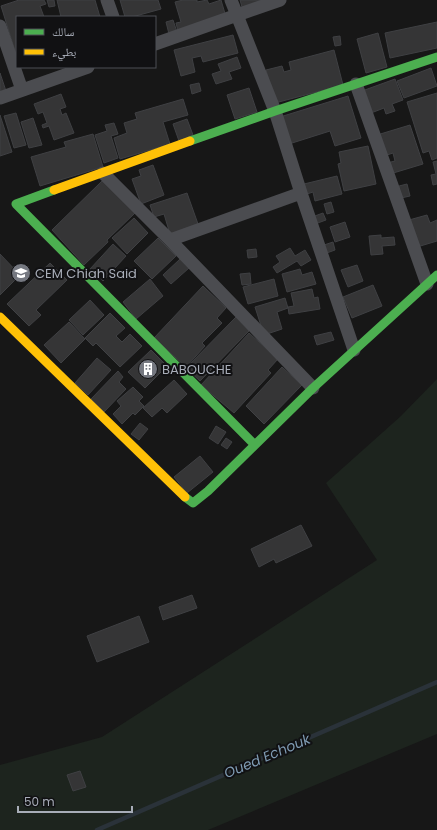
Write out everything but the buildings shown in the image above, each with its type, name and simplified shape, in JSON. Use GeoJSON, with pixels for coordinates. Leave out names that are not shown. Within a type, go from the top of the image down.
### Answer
{"type":"FeatureCollection","features":[{"type":"Feature","properties":{"kind":"street"},"geometry":{"type":"LineString","coordinates":[[107,0],[113,16]]}},
{"type":"Feature","properties":{"kind":"street"},"geometry":{"type":"LineString","coordinates":[[231,0],[275,112],[300,193],[354,350]]}},
{"type":"Feature","properties":{"kind":"street"},"geometry":{"type":"LineString","coordinates":[[156,44],[280,0]]}},
{"type":"Feature","properties":{"kind":"street"},"geometry":{"type":"LineString","coordinates":[[0,26],[22,90]]}},
{"type":"Feature","properties":{"kind":"street"},"geometry":{"type":"LineString","coordinates":[[254,444],[16,204],[275,112],[437,57]]}},
{"type":"Feature","properties":{"kind":"street"},"geometry":{"type":"LineString","coordinates":[[0,98],[85,68]]}},
{"type":"Feature","properties":{"kind":"street"},"geometry":{"type":"LineString","coordinates":[[0,318],[182,495],[193,502],[208,491],[254,444],[313,388],[432,280],[356,84]]}},
{"type":"Feature","properties":{"kind":"street"},"geometry":{"type":"LineString","coordinates":[[103,173],[313,388]]}},
{"type":"Feature","properties":{"kind":"street"},"geometry":{"type":"LineString","coordinates":[[170,240],[300,193]]}},
{"type":"Feature","properties":{"kind":"shaded area"},"geometry":{"type":"Polygon","coordinates":[[[437,379],[437,734],[208,830],[0,830],[0,765],[102,737],[377,560],[326,483],[401,416],[437,379]]]}},
{"type":"Feature","properties":{"kind":"waterway","name":"Oued Echouk"},"geometry":{"type":"LineString","coordinates":[[97,830],[437,682]]}},
{"type":"Feature","properties":{"kind":"traffic: fast"},"geometry":{"type":"LineString","coordinates":[[190,141],[437,57]]}},
{"type":"Feature","properties":{"kind":"traffic: fast"},"geometry":{"type":"LineString","coordinates":[[54,190],[16,204],[254,444]]}},
{"type":"Feature","properties":{"kind":"traffic: fast"},"geometry":{"type":"LineString","coordinates":[[185,497],[193,503],[208,491],[313,388],[437,275]]}},
{"type":"Feature","properties":{"kind":"traffic: slow"},"geometry":{"type":"LineString","coordinates":[[54,190],[190,141]]}},
{"type":"Feature","properties":{"kind":"traffic: slow"},"geometry":{"type":"LineString","coordinates":[[0,317],[185,497]]}},
{"type":"Feature","properties":{"kind":"place","name":"CEM Chiah Said"},"geometry":{"type":"Point","coordinates":[21,273]}},
{"type":"Feature","properties":{"kind":"place","name":"BABOUCHE"},"geometry":{"type":"Point","coordinates":[148,369]}}]}
